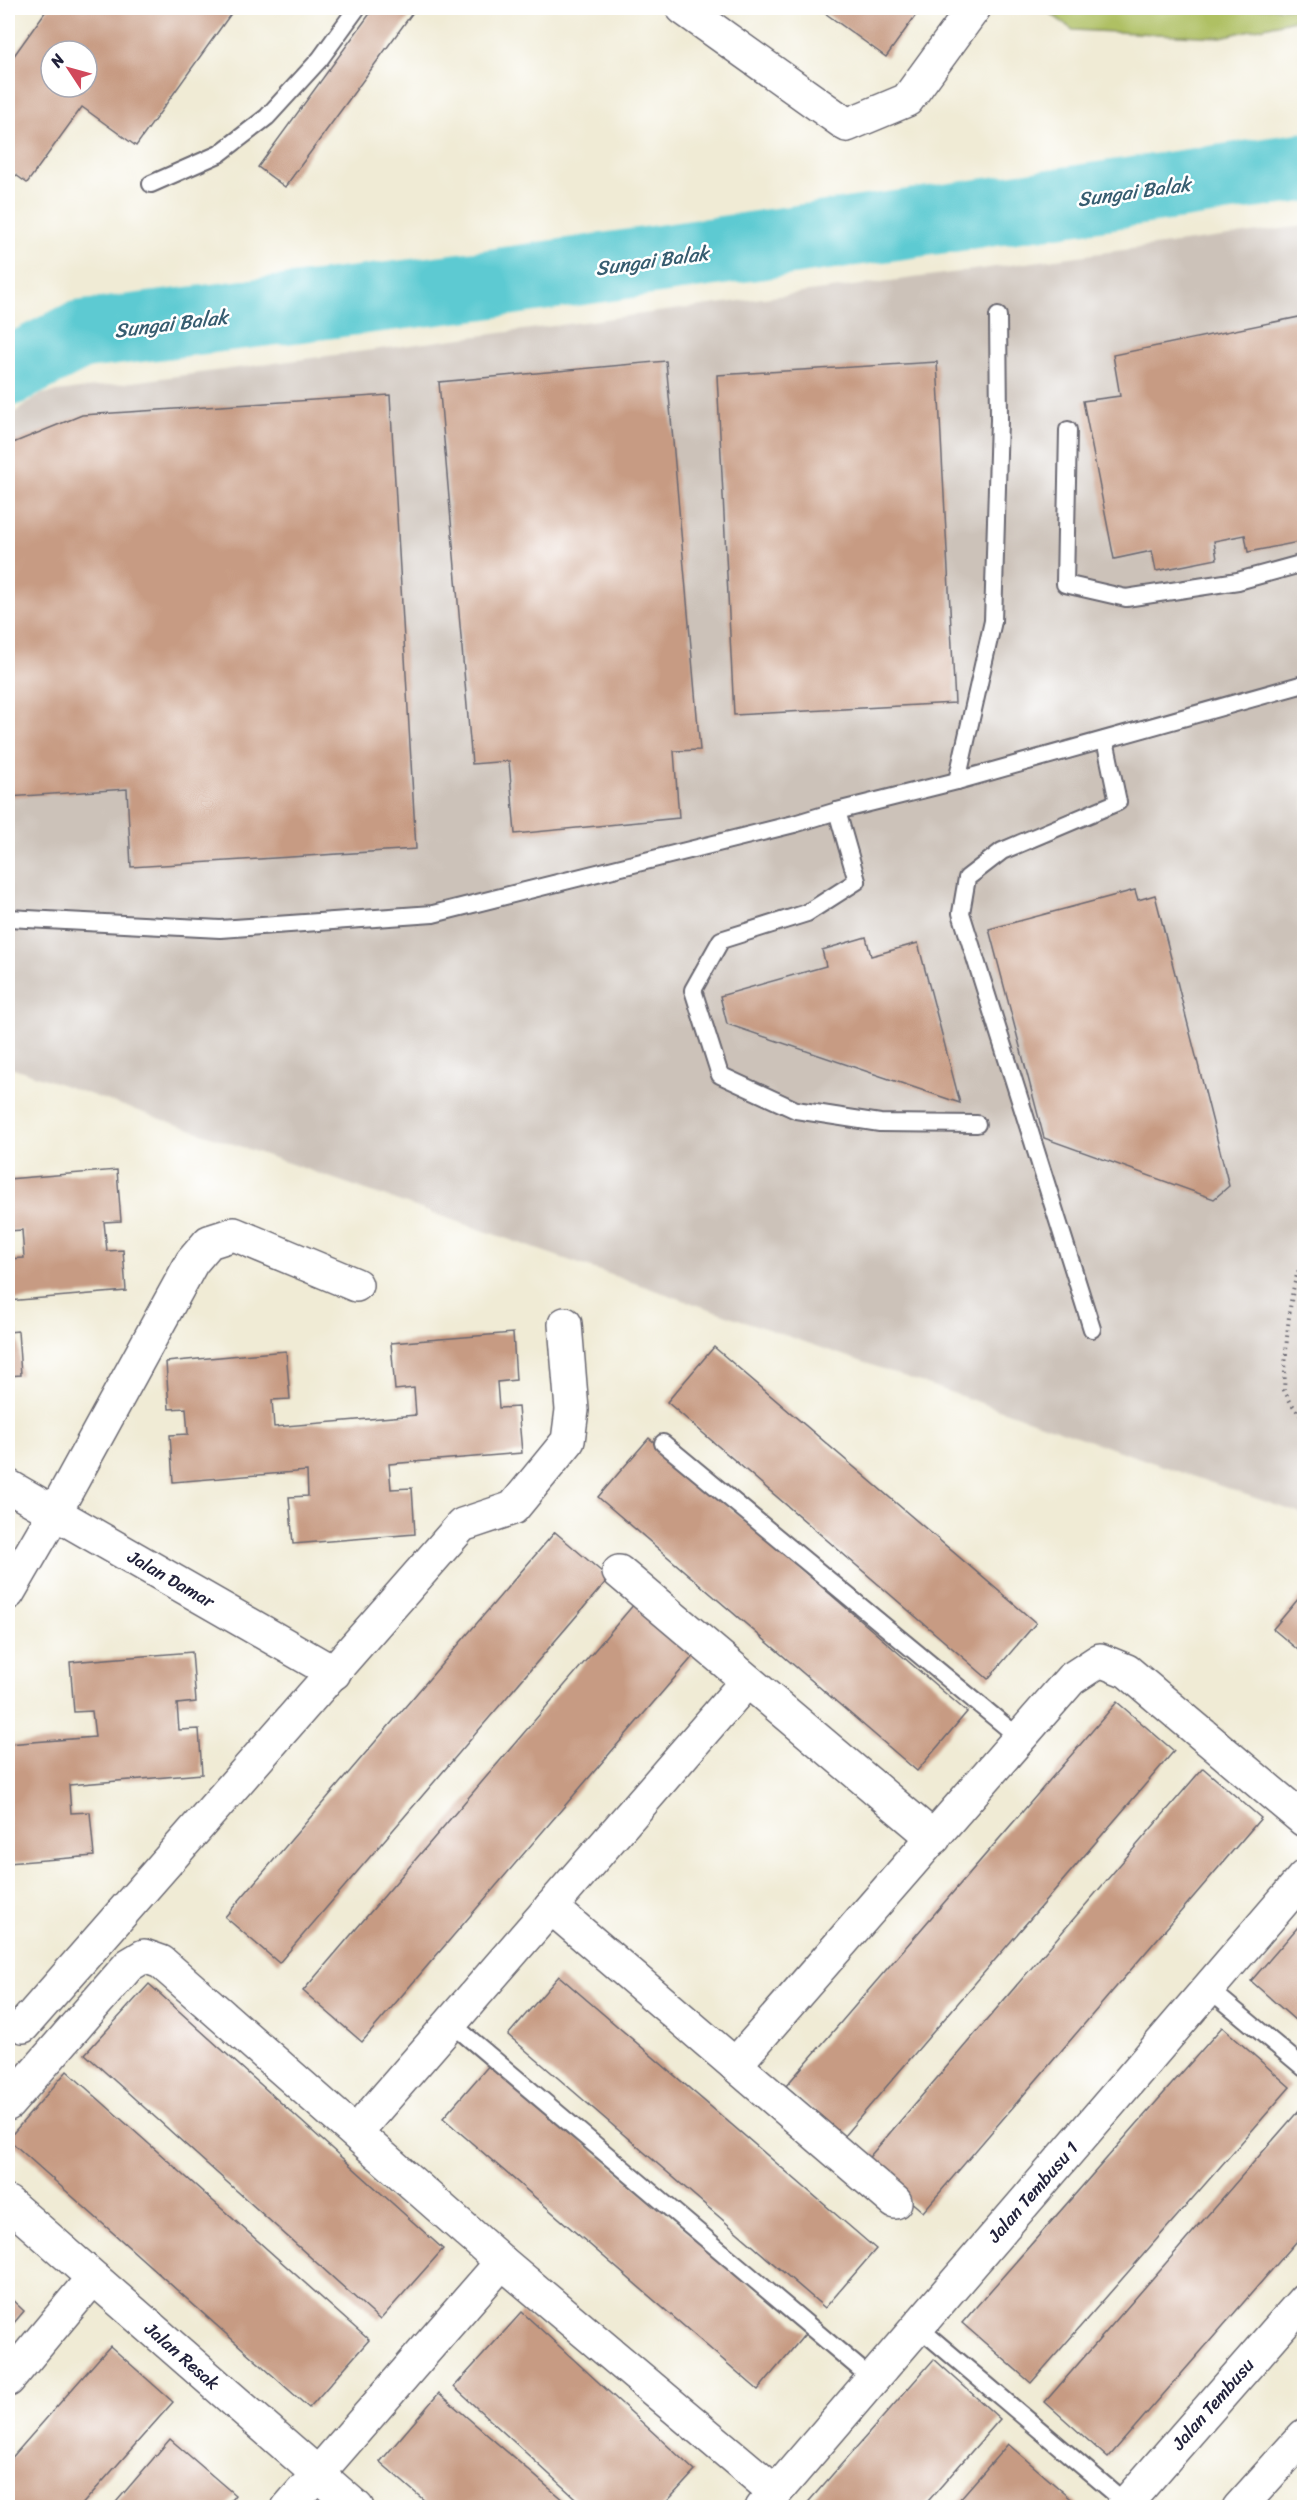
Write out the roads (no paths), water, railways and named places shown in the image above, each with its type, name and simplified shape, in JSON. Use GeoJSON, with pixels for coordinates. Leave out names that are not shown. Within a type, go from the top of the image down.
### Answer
{"type":"FeatureCollection","features":[{"type":"Feature","properties":{"kind":"street"},"geometry":{"type":"LineString","coordinates":[[683,8],[847,125],[907,100],[974,8]]}},
{"type":"Feature","properties":{"kind":"street"},"geometry":{"type":"LineString","coordinates":[[8,1593],[192,1262],[208,1242],[234,1234],[356,1285]]}},
{"type":"Feature","properties":{"kind":"street"},"geometry":{"type":"LineString","coordinates":[[23,2026],[462,1525],[513,1508],[568,1441],[572,1410],[565,1324]]}},
{"type":"Feature","properties":{"kind":"street","name":"Jalan Damar"},"geometry":{"type":"LineString","coordinates":[[8,1486],[334,1673]]}},
{"type":"Feature","properties":{"kind":"street"},"geometry":{"type":"LineString","coordinates":[[619,1572],[934,1838]]}},
{"type":"Feature","properties":{"kind":"street"},"geometry":{"type":"LineString","coordinates":[[735,2065],[1071,1679],[1100,1660],[1127,1671],[1305,1820]]}},
{"type":"Feature","properties":{"kind":"street"},"geometry":{"type":"LineString","coordinates":[[356,2132],[747,1681]]}},
{"type":"Feature","properties":{"kind":"street","name":"Jalan Tembusu 1"},"geometry":{"type":"LineString","coordinates":[[768,2500],[1305,1877]]}},
{"type":"Feature","properties":{"kind":"street"},"geometry":{"type":"LineString","coordinates":[[551,1907],[895,2202]]}},
{"type":"Feature","properties":{"kind":"street"},"geometry":{"type":"LineString","coordinates":[[8,2104],[129,1965],[144,1956],[161,1962],[356,2132],[768,2500]]}},
{"type":"Feature","properties":{"kind":"street","name":"Jalan Resak"},"geometry":{"type":"LineString","coordinates":[[8,2203],[357,2508]]}},
{"type":"Feature","properties":{"kind":"street"},"geometry":{"type":"LineString","coordinates":[[288,2508],[502,2262]]}},
{"type":"Feature","properties":{"kind":"street"},"geometry":{"type":"LineString","coordinates":[[8,2380],[93,2278]]}},
{"type":"Feature","properties":{"kind":"street","name":"Jalan Tembusu"},"geometry":{"type":"LineString","coordinates":[[1124,2505],[1305,2300]]}},
{"type":"Feature","properties":{"kind":"street"},"geometry":{"type":"LineString","coordinates":[[1251,2504],[1305,2436]]}},
{"type":"Feature","properties":{"kind":"lane"},"geometry":{"type":"LineString","coordinates":[[150,184],[219,154],[267,117],[320,59],[357,8]]}},
{"type":"Feature","properties":{"kind":"lane"},"geometry":{"type":"LineString","coordinates":[[957,781],[993,621],[999,420],[998,316]]}},
{"type":"Feature","properties":{"kind":"lane"},"geometry":{"type":"LineString","coordinates":[[1068,430],[1065,584],[1126,598],[1238,582],[1305,563]]}},
{"type":"Feature","properties":{"kind":"lane"},"geometry":{"type":"LineString","coordinates":[[8,918],[220,929],[433,914],[794,825],[837,811],[957,781],[1305,684]]}},
{"type":"Feature","properties":{"kind":"lane"},"geometry":{"type":"LineString","coordinates":[[1092,1329],[961,913],[967,878],[1002,851],[1118,802],[1105,740]]}},
{"type":"Feature","properties":{"kind":"lane"},"geometry":{"type":"LineString","coordinates":[[837,811],[857,880],[807,912],[721,940],[693,990],[720,1076],[796,1110],[880,1123],[977,1124]]}},
{"type":"Feature","properties":{"kind":"lane"},"geometry":{"type":"LineString","coordinates":[[663,1443],[1021,1739]]}},
{"type":"Feature","properties":{"kind":"lane"},"geometry":{"type":"LineString","coordinates":[[1208,1988],[1305,2068]]}},
{"type":"Feature","properties":{"kind":"lane"},"geometry":{"type":"LineString","coordinates":[[451,2022],[872,2379]]}},
{"type":"Feature","properties":{"kind":"lane"},"geometry":{"type":"LineString","coordinates":[[918,2326],[1124,2505]]}},
{"type":"Feature","properties":{"kind":"waterway","name":"Sungai Balak"},"geometry":{"type":"LineString","coordinates":[[8,372],[80,335],[481,285],[1304,167]]}}]}
